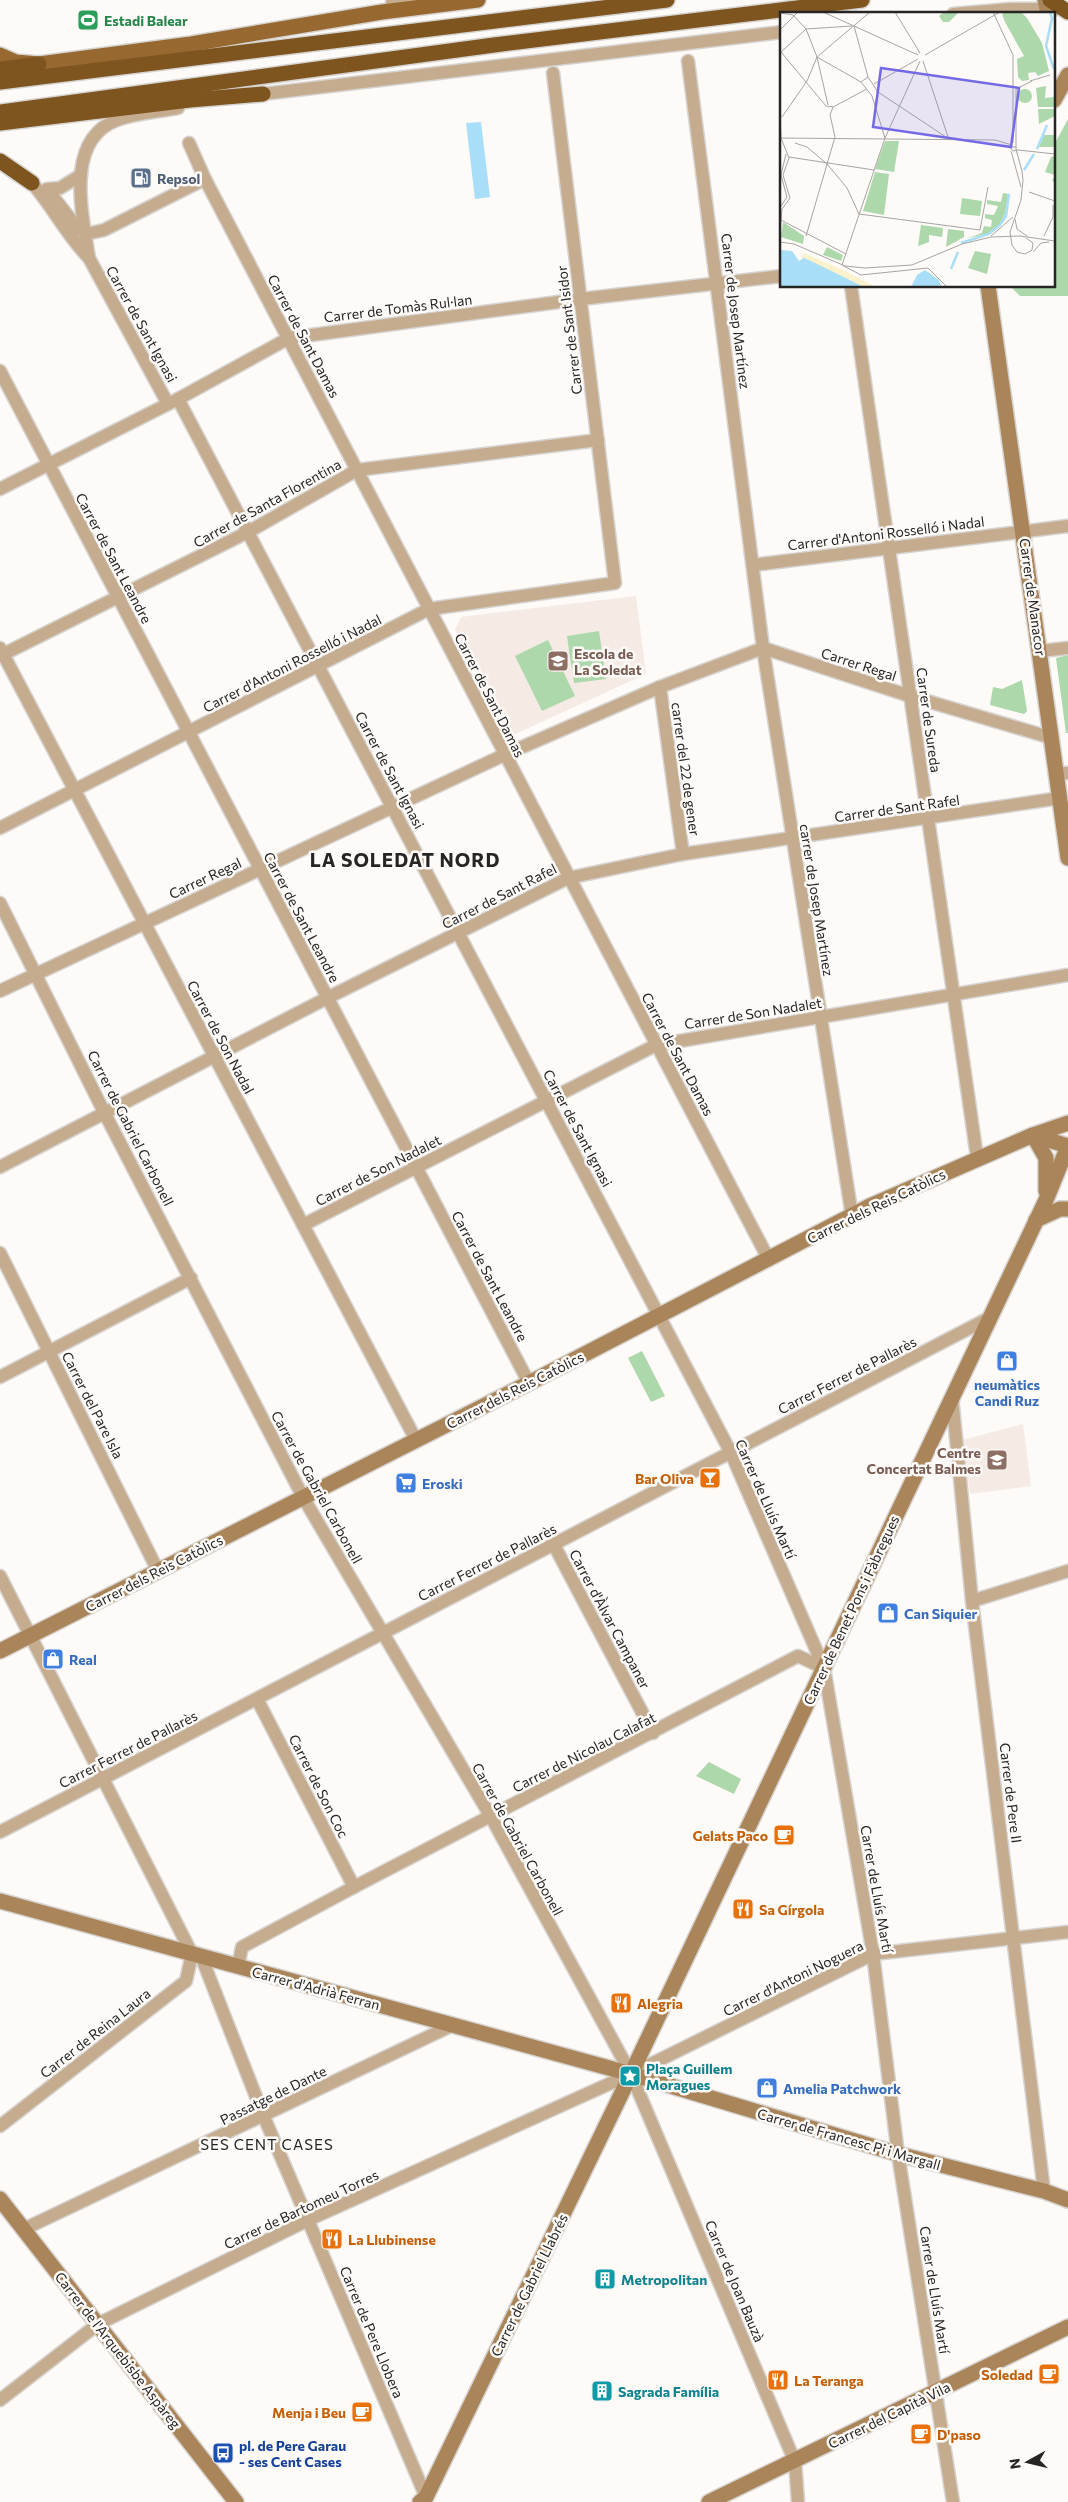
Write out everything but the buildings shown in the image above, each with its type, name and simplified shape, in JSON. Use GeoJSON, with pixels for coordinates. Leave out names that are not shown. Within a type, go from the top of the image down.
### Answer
{"type":"FeatureCollection","features":[{"type":"Feature","properties":{"kind":"highway"},"geometry":{"type":"LineString","coordinates":[[0,82],[666,0]]}},
{"type":"Feature","properties":{"kind":"highway"},"geometry":{"type":"LineString","coordinates":[[0,112],[494,44],[862,0]]}},
{"type":"Feature","properties":{"kind":"highway"},"geometry":{"type":"LineString","coordinates":[[0,69],[39,64]]}},
{"type":"Feature","properties":{"kind":"highway"},"geometry":{"type":"LineString","coordinates":[[0,124],[190,100],[263,94]]}},
{"type":"Feature","properties":{"kind":"highway"},"geometry":{"type":"LineString","coordinates":[[0,161],[32,183]]}},
{"type":"Feature","properties":{"kind":"main road"},"geometry":{"type":"LineString","coordinates":[[0,55],[16,62],[39,64],[228,38],[382,12],[478,0]]}},
{"type":"Feature","properties":{"kind":"street"},"geometry":{"type":"LineString","coordinates":[[228,38],[273,26],[416,0]]}},
{"type":"Feature","properties":{"kind":"street"},"geometry":{"type":"LineString","coordinates":[[982,12],[1054,7]]}},
{"type":"Feature","properties":{"kind":"street"},"geometry":{"type":"LineString","coordinates":[[89,258],[81,205],[80,175],[93,140],[108,125],[117,120],[263,94],[780,32]]}},
{"type":"Feature","properties":{"kind":"street","name":"Carrer de Josep Martínez"},"geometry":{"type":"LineString","coordinates":[[688,61],[763,648]]}},
{"type":"Feature","properties":{"kind":"street","name":"Carrer de Sant Isidor"},"geometry":{"type":"LineString","coordinates":[[553,72],[615,583]]}},
{"type":"Feature","properties":{"kind":"street"},"geometry":{"type":"LineString","coordinates":[[1056,96],[1068,75]]}},
{"type":"Feature","properties":{"kind":"street","name":"Carrer de Sant Damas"},"geometry":{"type":"LineString","coordinates":[[189,143],[205,179],[768,1260]]}},
{"type":"Feature","properties":{"kind":"street"},"geometry":{"type":"LineString","coordinates":[[47,190],[60,188],[80,175]]}},
{"type":"Feature","properties":{"kind":"street"},"geometry":{"type":"LineString","coordinates":[[86,234],[104,230],[205,179]]}},
{"type":"Feature","properties":{"kind":"street"},"geometry":{"type":"LineString","coordinates":[[32,183],[47,190],[75,225],[86,234]]}},
{"type":"Feature","properties":{"kind":"street"},"geometry":{"type":"LineString","coordinates":[[32,183],[47,200],[79,248],[89,258]]}},
{"type":"Feature","properties":{"kind":"street","name":"Carrer de Sant Ignasi"},"geometry":{"type":"LineString","coordinates":[[89,258],[248,532],[659,1314]]}},
{"type":"Feature","properties":{"kind":"street","name":"Carrer de Tomàs Rul·lan"},"geometry":{"type":"LineString","coordinates":[[0,489],[173,401],[289,338],[581,299],[780,276]]}},
{"type":"Feature","properties":{"kind":"street","name":"Carrer de Sureda"},"geometry":{"type":"LineString","coordinates":[[851,288],[977,1158]]}},
{"type":"Feature","properties":{"kind":"street","name":"Carrer de Manacor"},"geometry":{"type":"LineString","coordinates":[[988,288],[1052,738],[1062,773],[1060,798],[1068,858]]}},
{"type":"Feature","properties":{"kind":"street","name":"Carrer de Manacor"},"geometry":{"type":"LineString","coordinates":[[995,336],[999,288]]}},
{"type":"Feature","properties":{"kind":"street","name":"Carrer de Sant Leandre"},"geometry":{"type":"LineString","coordinates":[[1,374],[529,1383]]}},
{"type":"Feature","properties":{"kind":"street","name":"Carrer de Santa Florentina"},"geometry":{"type":"LineString","coordinates":[[1,653],[118,598],[248,532],[357,470],[598,440]]}},
{"type":"Feature","properties":{"kind":"street","name":"Carrer d'Antoni Rosselló i Nadal"},"geometry":{"type":"LineString","coordinates":[[753,564],[1068,526]]}},
{"type":"Feature","properties":{"kind":"street","name":"Carrer d'Antoni Rosselló i Nadal"},"geometry":{"type":"LineString","coordinates":[[0,828],[429,609],[615,583]]}},
{"type":"Feature","properties":{"kind":"street"},"geometry":{"type":"LineString","coordinates":[[660,687],[763,648]]}},
{"type":"Feature","properties":{"kind":"street","name":"Carrer Regal"},"geometry":{"type":"LineString","coordinates":[[763,648],[910,696],[1052,738]]}},
{"type":"Feature","properties":{"kind":"street","name":"carrer de Josep Martínez"},"geometry":{"type":"LineString","coordinates":[[763,648],[852,1216]]}},
{"type":"Feature","properties":{"kind":"street"},"geometry":{"type":"LineString","coordinates":[[1040,651],[1068,648]]}},
{"type":"Feature","properties":{"kind":"street","name":"Carrer de Son Nadal"},"geometry":{"type":"LineString","coordinates":[[1,653],[416,1440]]}},
{"type":"Feature","properties":{"kind":"street","name":"Carrer Regal"},"geometry":{"type":"LineString","coordinates":[[0,990],[504,755],[660,687]]}},
{"type":"Feature","properties":{"kind":"street","name":"carrer del 22 de gener"},"geometry":{"type":"LineString","coordinates":[[660,687],[683,854]]}},
{"type":"Feature","properties":{"kind":"street","name":"Carrer de Sant Rafel"},"geometry":{"type":"LineString","coordinates":[[0,1167],[328,998],[568,878],[683,854],[928,820],[1060,798]]}},
{"type":"Feature","properties":{"kind":"street","name":"Carrer de Gabriel Carbonell"},"geometry":{"type":"LineString","coordinates":[[0,903],[105,1114],[303,1498],[491,1817],[632,2074]]}},
{"type":"Feature","properties":{"kind":"street","name":"Carrer de Son Nadalet"},"geometry":{"type":"LineString","coordinates":[[303,1225],[656,1044],[954,995],[1068,974]]}},
{"type":"Feature","properties":{"kind":"street","name":"Carrer dels Reis Catòlics"},"geometry":{"type":"LineString","coordinates":[[0,1652],[529,1383],[659,1314],[852,1216],[977,1158],[1068,1123]]}},
{"type":"Feature","properties":{"kind":"street"},"geometry":{"type":"LineString","coordinates":[[1033,1135],[1068,1146]]}},
{"type":"Feature","properties":{"kind":"street"},"geometry":{"type":"LineString","coordinates":[[1033,1135],[1046,1158],[1046,1200]]}},
{"type":"Feature","properties":{"kind":"street","name":"Carrer de Benet Pons i Fàbregues"},"geometry":{"type":"LineString","coordinates":[[632,2074],[1046,1200],[1068,1146]]}},
{"type":"Feature","properties":{"kind":"street"},"geometry":{"type":"LineString","coordinates":[[1036,1220],[1060,1209],[1068,1209]]}},
{"type":"Feature","properties":{"kind":"street","name":"Carrer del Pare Isla"},"geometry":{"type":"LineString","coordinates":[[0,1253],[158,1571]]}},
{"type":"Feature","properties":{"kind":"street"},"geometry":{"type":"LineString","coordinates":[[0,1377],[50,1353],[191,1278]]}},
{"type":"Feature","properties":{"kind":"street","name":"Carrer de Lluís Martí"},"geometry":{"type":"LineString","coordinates":[[659,1314],[731,1452],[824,1668],[873,1954],[898,2154],[952,2502]]}},
{"type":"Feature","properties":{"kind":"street","name":"Carrer Ferrer de Pallarès"},"geometry":{"type":"LineString","coordinates":[[0,1832],[989,1318]]}},
{"type":"Feature","properties":{"kind":"street","name":"Carrer de Pere II"},"geometry":{"type":"LineString","coordinates":[[952,1398],[972,1601],[1044,2191]]}},
{"type":"Feature","properties":{"kind":"street","name":"Carrer d'Àlvar Campaner"},"geometry":{"type":"LineString","coordinates":[[554,1545],[653,1733]]}},
{"type":"Feature","properties":{"kind":"street"},"geometry":{"type":"LineString","coordinates":[[972,1601],[1068,1571]]}},
{"type":"Feature","properties":{"kind":"street","name":"Carrer de Pere Llobera"},"geometry":{"type":"LineString","coordinates":[[0,1576],[197,1955],[426,2500]]}},
{"type":"Feature","properties":{"kind":"street","name":"Carrer de Nicolau Calafat"},"geometry":{"type":"LineString","coordinates":[[238,1966],[242,1947],[798,1656],[824,1668]]}},
{"type":"Feature","properties":{"kind":"street","name":"Carrer de Son Coc"},"geometry":{"type":"LineString","coordinates":[[257,1699],[354,1887]]}},
{"type":"Feature","properties":{"kind":"street","name":"Carrer d'Adrià Ferran"},"geometry":{"type":"LineString","coordinates":[[0,1902],[632,2074]]}},
{"type":"Feature","properties":{"kind":"street","name":"Carrer d'Antoni Noguera"},"geometry":{"type":"LineString","coordinates":[[632,2074],[873,1954],[1068,1932]]}},
{"type":"Feature","properties":{"kind":"street","name":"Carrer de Reina Laura"},"geometry":{"type":"LineString","coordinates":[[0,2126],[186,1981],[197,1955]]}},
{"type":"Feature","properties":{"kind":"street","name":"Passatge de Dante"},"geometry":{"type":"LineString","coordinates":[[24,2229],[264,2117],[453,2025]]}},
{"type":"Feature","properties":{"kind":"street","name":"Carrer de Francesc Pi i Margall"},"geometry":{"type":"LineString","coordinates":[[632,2074],[898,2154],[1044,2191],[1068,2200]]}},
{"type":"Feature","properties":{"kind":"street","name":"Carrer de Bartomeu Torres"},"geometry":{"type":"LineString","coordinates":[[0,2400],[98,2324],[308,2220],[632,2074]]}},
{"type":"Feature","properties":{"kind":"street","name":"Carrer de Joan Bauzà"},"geometry":{"type":"LineString","coordinates":[[632,2074],[795,2462],[798,2502]]}},
{"type":"Feature","properties":{"kind":"street","name":"Carrer de Gabriel Llabrés"},"geometry":{"type":"LineString","coordinates":[[426,2500],[632,2074]]}},
{"type":"Feature","properties":{"kind":"street","name":"Carrer de l'Arquebisbe Aspàreg"},"geometry":{"type":"LineString","coordinates":[[0,2199],[236,2502]]}},
{"type":"Feature","properties":{"kind":"street","name":"Carrer del Capità Vila"},"geometry":{"type":"LineString","coordinates":[[709,2502],[795,2462],[935,2392],[1068,2330]]}},
{"type":"Feature","properties":{"kind":"shaded area","name":"Escola de La Soledat"},"geometry":{"type":"Polygon","coordinates":[[[636,596],[646,674],[511,736],[455,630],[461,617],[636,596]]]}},
{"type":"Feature","properties":{"kind":"shaded area","name":"Centre Concertat Balmes"},"geometry":{"type":"Polygon","coordinates":[[[1023,1424],[1031,1486],[970,1494],[963,1440],[1023,1424]]]}},
{"type":"Feature","properties":{"kind":"green space"},"geometry":{"type":"Polygon","coordinates":[[[1068,119],[1068,296],[1020,296],[1012,288],[1056,288],[1056,141],[1068,119]]]}},
{"type":"Feature","properties":{"kind":"green space"},"geometry":{"type":"Polygon","coordinates":[[[599,631],[606,679],[574,683],[567,636],[599,631]]]}},
{"type":"Feature","properties":{"kind":"green space"},"geometry":{"type":"Polygon","coordinates":[[[548,640],[575,696],[542,711],[515,656],[548,640]]]}},
{"type":"Feature","properties":{"kind":"green space"},"geometry":{"type":"Polygon","coordinates":[[[1068,655],[1068,733],[1066,733],[1056,658],[1068,655]]]}},
{"type":"Feature","properties":{"kind":"green space"},"geometry":{"type":"Polygon","coordinates":[[[1022,680],[1027,711],[1024,714],[990,705],[993,687],[1002,689],[1022,680]]]}},
{"type":"Feature","properties":{"kind":"green space"},"geometry":{"type":"Polygon","coordinates":[[[642,1351],[665,1396],[651,1402],[628,1358],[642,1351]]]}},
{"type":"Feature","properties":{"kind":"green space"},"geometry":{"type":"Polygon","coordinates":[[[709,1762],[741,1779],[734,1794],[696,1776],[709,1762]]]}},
{"type":"Feature","properties":{"kind":"water"},"geometry":{"type":"Polygon","coordinates":[[[481,122],[490,197],[475,199],[466,123],[481,122]]]}},
{"type":"Feature","properties":{"kind":"place","name":"Estadi Balear"},"geometry":{"type":"Point","coordinates":[88,20]}},
{"type":"Feature","properties":{"kind":"place","name":"Repsol"},"geometry":{"type":"Point","coordinates":[141,178]}},
{"type":"Feature","properties":{"kind":"place","name":"Escola de La Soledat"},"geometry":{"type":"Point","coordinates":[558,661]}},
{"type":"Feature","properties":{"kind":"place","name":"neumàtics Candi Ruz"},"geometry":{"type":"Point","coordinates":[1007,1361]}},
{"type":"Feature","properties":{"kind":"place","name":"Centre Concertat Balmes"},"geometry":{"type":"Point","coordinates":[997,1460]}},
{"type":"Feature","properties":{"kind":"place","name":"Bar Oliva"},"geometry":{"type":"Point","coordinates":[710,1478]}},
{"type":"Feature","properties":{"kind":"place","name":"Eroski"},"geometry":{"type":"Point","coordinates":[406,1483]}},
{"type":"Feature","properties":{"kind":"place","name":"Can Siquier"},"geometry":{"type":"Point","coordinates":[888,1613]}},
{"type":"Feature","properties":{"kind":"place","name":"Real"},"geometry":{"type":"Point","coordinates":[53,1659]}},
{"type":"Feature","properties":{"kind":"place","name":"Gelats Paco"},"geometry":{"type":"Point","coordinates":[784,1835]}},
{"type":"Feature","properties":{"kind":"place","name":"Sa Gírgola"},"geometry":{"type":"Point","coordinates":[743,1909]}},
{"type":"Feature","properties":{"kind":"place","name":"Alegria"},"geometry":{"type":"Point","coordinates":[621,2003]}},
{"type":"Feature","properties":{"kind":"place","name":"Plaça Guillem Moragues"},"geometry":{"type":"Point","coordinates":[630,2076]}},
{"type":"Feature","properties":{"kind":"place","name":"Amelia Patchwork"},"geometry":{"type":"Point","coordinates":[767,2088]}},
{"type":"Feature","properties":{"kind":"place","name":"La Llubinense"},"geometry":{"type":"Point","coordinates":[332,2239]}},
{"type":"Feature","properties":{"kind":"place","name":"Metropolitan"},"geometry":{"type":"Point","coordinates":[605,2279]}},
{"type":"Feature","properties":{"kind":"place","name":"Soledad"},"geometry":{"type":"Point","coordinates":[1049,2374]}},
{"type":"Feature","properties":{"kind":"place","name":"La Teranga"},"geometry":{"type":"Point","coordinates":[778,2380]}},
{"type":"Feature","properties":{"kind":"place","name":"Sagrada Família"},"geometry":{"type":"Point","coordinates":[602,2391]}},
{"type":"Feature","properties":{"kind":"place","name":"Menja i Beu"},"geometry":{"type":"Point","coordinates":[362,2412]}},
{"type":"Feature","properties":{"kind":"place","name":"D'paso"},"geometry":{"type":"Point","coordinates":[921,2434]}},
{"type":"Feature","properties":{"kind":"place","name":"pl. de Pere Garau - ses Cent Cases"},"geometry":{"type":"Point","coordinates":[223,2453]}},
{"type":"Feature","properties":{"kind":"district","name":"LA SOLEDAT NORD"},"geometry":{"type":"Point","coordinates":[405,859]}},
{"type":"Feature","properties":{"kind":"district","name":"SES CENT CASES"},"geometry":{"type":"Point","coordinates":[267,2144]}}]}
